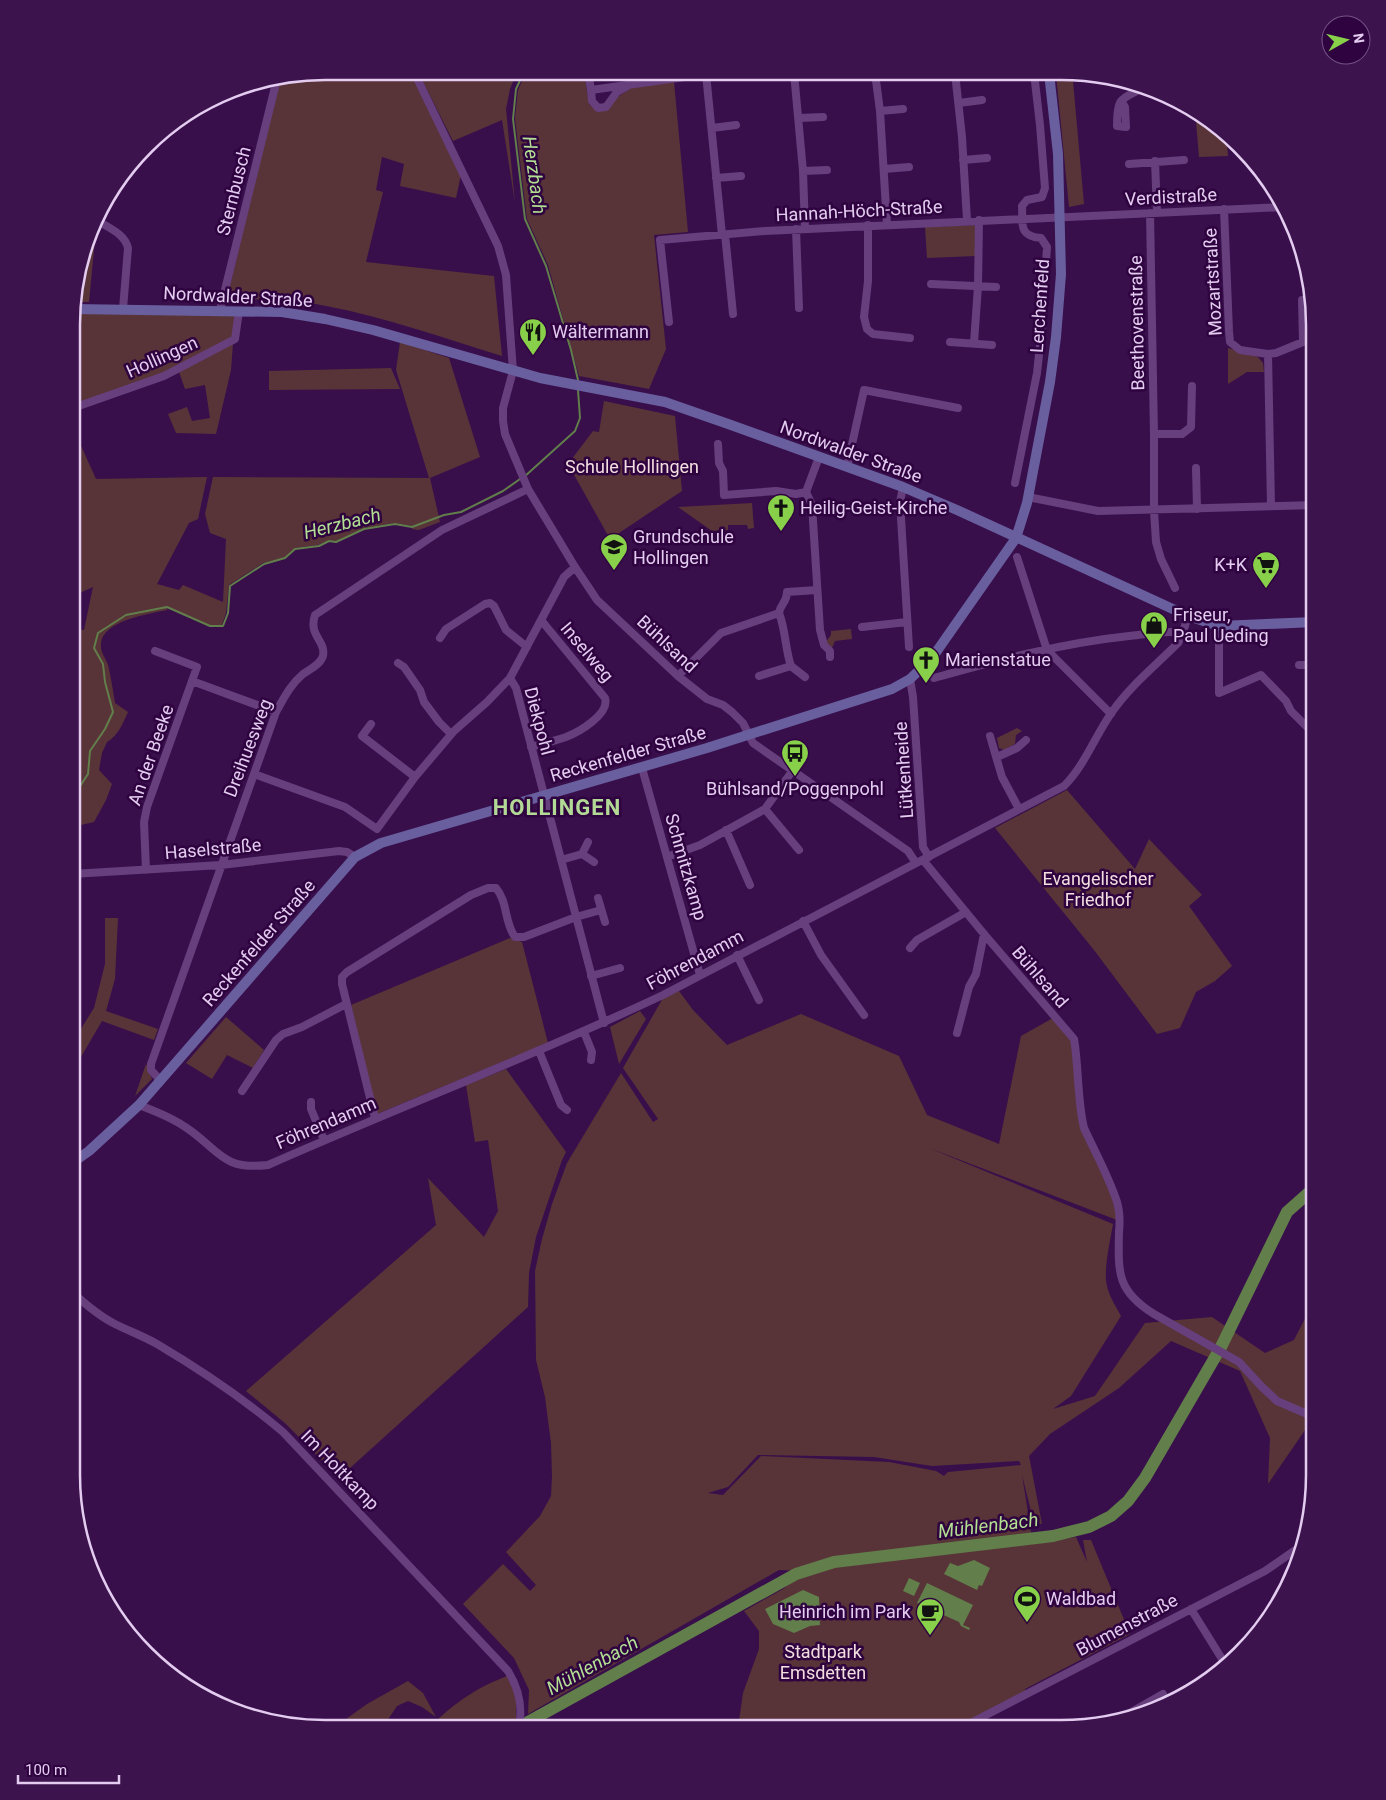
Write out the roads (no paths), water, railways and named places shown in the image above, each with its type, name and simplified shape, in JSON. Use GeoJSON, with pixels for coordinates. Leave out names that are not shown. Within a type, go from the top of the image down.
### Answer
{"type":"FeatureCollection","features":[{"type":"Feature","properties":{"kind":"street"},"geometry":{"type":"LineString","coordinates":[[418,80],[498,246],[506,275],[513,372]]}},
{"type":"Feature","properties":{"kind":"street"},"geometry":{"type":"LineString","coordinates":[[589,80],[592,101],[598,108],[606,107],[617,92],[629,85]]}},
{"type":"Feature","properties":{"kind":"street"},"geometry":{"type":"LineString","coordinates":[[591,90],[666,80]]}},
{"type":"Feature","properties":{"kind":"street"},"geometry":{"type":"LineString","coordinates":[[709,80],[716,178],[733,314]]}},
{"type":"Feature","properties":{"kind":"street"},"geometry":{"type":"LineString","coordinates":[[795,80],[803,171],[805,229]]}},
{"type":"Feature","properties":{"kind":"street"},"geometry":{"type":"LineString","coordinates":[[876,80],[880,111],[887,225]]}},
{"type":"Feature","properties":{"kind":"street"},"geometry":{"type":"LineString","coordinates":[[956,80],[967,220]]}},
{"type":"Feature","properties":{"kind":"street"},"geometry":{"type":"LineString","coordinates":[[1015,483],[1037,373],[1047,247],[1041,238],[1032,238],[1026,234],[1022,227],[1022,206],[1027,200],[1042,197],[1045,188],[1036,80]]}},
{"type":"Feature","properties":{"kind":"street","name":"Lerchenfeld"},"geometry":{"type":"LineString","coordinates":[[1016,538],[1032,480],[1050,382],[1061,274],[1058,154],[1050,80]]}},
{"type":"Feature","properties":{"kind":"street","name":"Sternbusch"},"geometry":{"type":"LineString","coordinates":[[220,310],[275,85]]}},
{"type":"Feature","properties":{"kind":"street"},"geometry":{"type":"LineString","coordinates":[[1121,101],[1136,92]]}},
{"type":"Feature","properties":{"kind":"street"},"geometry":{"type":"LineString","coordinates":[[959,102],[982,100]]}},
{"type":"Feature","properties":{"kind":"street"},"geometry":{"type":"LineString","coordinates":[[880,111],[904,109]]}},
{"type":"Feature","properties":{"kind":"street"},"geometry":{"type":"LineString","coordinates":[[799,118],[822,117]]}},
{"type":"Feature","properties":{"kind":"street"},"geometry":{"type":"LineString","coordinates":[[712,128],[736,125]]}},
{"type":"Feature","properties":{"kind":"street"},"geometry":{"type":"LineString","coordinates":[[963,160],[987,158]]}},
{"type":"Feature","properties":{"kind":"street"},"geometry":{"type":"LineString","coordinates":[[1129,164],[1184,160]]}},
{"type":"Feature","properties":{"kind":"street","name":"Beethovenstraße"},"geometry":{"type":"LineString","coordinates":[[1155,162],[1154,511],[1156,542],[1161,559],[1175,588]]}},
{"type":"Feature","properties":{"kind":"street"},"geometry":{"type":"LineString","coordinates":[[884,169],[909,167]]}},
{"type":"Feature","properties":{"kind":"street"},"geometry":{"type":"LineString","coordinates":[[803,171],[827,170]]}},
{"type":"Feature","properties":{"kind":"street"},"geometry":{"type":"LineString","coordinates":[[716,178],[741,176]]}},
{"type":"Feature","properties":{"kind":"street","name":"Verdistraße"},"geometry":{"type":"LineString","coordinates":[[1060,217],[1275,207]]}},
{"type":"Feature","properties":{"kind":"street","name":"Mozartstraße"},"geometry":{"type":"LineString","coordinates":[[1224,209],[1228,331],[1230,342],[1240,350],[1268,354],[1276,353],[1303,342],[1302,300]]}},
{"type":"Feature","properties":{"kind":"street","name":"Hannah-Höch-Straße"},"geometry":{"type":"LineString","coordinates":[[669,322],[660,240],[796,229],[1060,217]]}},
{"type":"Feature","properties":{"kind":"street"},"geometry":{"type":"LineString","coordinates":[[974,343],[978,286],[979,220]]}},
{"type":"Feature","properties":{"kind":"street"},"geometry":{"type":"LineString","coordinates":[[102,224],[121,235],[126,241],[128,248],[123,309]]}},
{"type":"Feature","properties":{"kind":"street"},"geometry":{"type":"LineString","coordinates":[[868,225],[868,281],[864,317],[867,329],[873,334],[910,338]]}},
{"type":"Feature","properties":{"kind":"street"},"geometry":{"type":"LineString","coordinates":[[796,229],[799,308]]}},
{"type":"Feature","properties":{"kind":"street"},"geometry":{"type":"LineString","coordinates":[[931,284],[996,287]]}},
{"type":"Feature","properties":{"kind":"street","name":"Nordwalder Straße"},"geometry":{"type":"LineString","coordinates":[[81,309],[282,312],[373,330],[513,372],[584,388],[665,402],[903,487],[1188,616],[1219,626],[1306,622]]}},
{"type":"Feature","properties":{"kind":"street","name":"Hollingen"},"geometry":{"type":"LineString","coordinates":[[80,406],[164,376],[235,339],[239,311]]}},
{"type":"Feature","properties":{"kind":"street"},"geometry":{"type":"LineString","coordinates":[[950,342],[992,345]]}},
{"type":"Feature","properties":{"kind":"street"},"geometry":{"type":"LineString","coordinates":[[1268,354],[1271,506]]}},
{"type":"Feature","properties":{"kind":"street","name":"Bühlsand"},"geometry":{"type":"LineString","coordinates":[[513,372],[503,408],[506,434],[526,485],[597,600],[678,676],[707,699],[723,705],[743,723],[757,746],[922,860],[1074,1039],[1084,1128],[1116,1201],[1119,1212],[1118,1265],[1123,1282],[1132,1296],[1141,1305],[1239,1362],[1277,1401],[1306,1413]]}},
{"type":"Feature","properties":{"kind":"street"},"geometry":{"type":"LineString","coordinates":[[1154,434],[1182,434],[1191,427],[1192,386]]}},
{"type":"Feature","properties":{"kind":"street"},"geometry":{"type":"LineString","coordinates":[[847,467],[864,390],[958,408]]}},
{"type":"Feature","properties":{"kind":"street"},"geometry":{"type":"LineString","coordinates":[[718,444],[719,463],[723,471],[724,495],[776,491],[796,494],[806,492]]}},
{"type":"Feature","properties":{"kind":"street"},"geometry":{"type":"LineString","coordinates":[[819,457],[806,492],[812,505],[820,630],[824,645],[830,651],[830,657]]}},
{"type":"Feature","properties":{"kind":"street"},"geometry":{"type":"LineString","coordinates":[[1020,461],[1032,480]]}},
{"type":"Feature","properties":{"kind":"street"},"geometry":{"type":"LineString","coordinates":[[1196,468],[1197,509]]}},
{"type":"Feature","properties":{"kind":"street","name":"Dreihuesweg"},"geometry":{"type":"LineString","coordinates":[[162,1081],[152,1070],[151,1064],[276,712],[293,683],[319,664],[323,655],[322,645],[314,632],[312,624],[315,615],[442,530],[526,485]]}},
{"type":"Feature","properties":{"kind":"street"},"geometry":{"type":"LineString","coordinates":[[903,487],[900,502],[909,647]]}},
{"type":"Feature","properties":{"kind":"street"},"geometry":{"type":"LineString","coordinates":[[1028,497],[1098,512],[1306,505]]}},
{"type":"Feature","properties":{"kind":"street","name":"Reckenfelder Straße"},"geometry":{"type":"LineString","coordinates":[[80,1157],[101,1141],[162,1081],[355,857],[381,843],[642,768],[892,689],[910,679],[932,658],[1016,538]]}},
{"type":"Feature","properties":{"kind":"street"},"geometry":{"type":"LineString","coordinates":[[1017,557],[1047,650],[1111,714]]}},
{"type":"Feature","properties":{"kind":"street"},"geometry":{"type":"LineString","coordinates":[[254,774],[345,807],[377,829],[451,734],[487,702],[510,678],[564,577],[575,567]]}},
{"type":"Feature","properties":{"kind":"street"},"geometry":{"type":"LineString","coordinates":[[805,678],[791,666],[780,609],[787,600],[787,592],[817,590]]}},
{"type":"Feature","properties":{"kind":"street"},"geometry":{"type":"LineString","coordinates":[[440,638],[446,629],[485,604],[490,603],[494,606],[506,630],[527,647]]}},
{"type":"Feature","properties":{"kind":"street"},"geometry":{"type":"LineString","coordinates":[[678,676],[721,633],[780,613]]}},
{"type":"Feature","properties":{"kind":"street","name":"Föhrendamm"},"geometry":{"type":"LineString","coordinates":[[139,1105],[166,1116],[192,1131],[225,1159],[252,1166],[268,1164],[604,1023],[1064,786],[1076,774],[1121,700],[1178,643],[1188,616]]}},
{"type":"Feature","properties":{"kind":"street","name":"Inselweg"},"geometry":{"type":"LineString","coordinates":[[531,747],[567,737],[576,732],[604,710],[606,702],[605,698],[541,620]]}},
{"type":"Feature","properties":{"kind":"street"},"geometry":{"type":"LineString","coordinates":[[862,627],[907,622]]}},
{"type":"Feature","properties":{"kind":"street"},"geometry":{"type":"LineString","coordinates":[[1219,626],[1219,693],[1261,675],[1286,701],[1291,711],[1306,727]]}},
{"type":"Feature","properties":{"kind":"street"},"geometry":{"type":"LineString","coordinates":[[934,678],[1047,650],[1104,639],[1162,632],[1183,632]]}},
{"type":"Feature","properties":{"kind":"street"},"geometry":{"type":"LineString","coordinates":[[155,651],[196,667],[192,682],[276,712]]}},
{"type":"Feature","properties":{"kind":"street"},"geometry":{"type":"LineString","coordinates":[[398,663],[404,667],[420,690],[424,702],[451,734]]}},
{"type":"Feature","properties":{"kind":"street"},"geometry":{"type":"LineString","coordinates":[[1299,665],[1306,665]]}},
{"type":"Feature","properties":{"kind":"street"},"geometry":{"type":"LineString","coordinates":[[759,676],[791,666]]}},
{"type":"Feature","properties":{"kind":"street","name":"Diekpohl"},"geometry":{"type":"LineString","coordinates":[[510,678],[516,688],[604,1023]]}},
{"type":"Feature","properties":{"kind":"street","name":"Lütkenheide"},"geometry":{"type":"LineString","coordinates":[[910,679],[913,697],[923,846],[922,860]]}},
{"type":"Feature","properties":{"kind":"street","name":"An der Beeke"},"geometry":{"type":"LineString","coordinates":[[146,870],[144,822],[147,806],[192,682]]}},
{"type":"Feature","properties":{"kind":"street"},"geometry":{"type":"LineString","coordinates":[[371,724],[362,736],[416,777]]}},
{"type":"Feature","properties":{"kind":"street"},"geometry":{"type":"LineString","coordinates":[[990,736],[1002,777],[1019,809]]}},
{"type":"Feature","properties":{"kind":"street"},"geometry":{"type":"LineString","coordinates":[[997,757],[1018,748],[1026,740]]}},
{"type":"Feature","properties":{"kind":"street","name":"Schmitzkamp"},"geometry":{"type":"LineString","coordinates":[[642,768],[700,975]]}},
{"type":"Feature","properties":{"kind":"street"},"geometry":{"type":"LineString","coordinates":[[667,857],[688,851],[765,809],[793,770]]}},
{"type":"Feature","properties":{"kind":"street"},"geometry":{"type":"LineString","coordinates":[[765,809],[799,850]]}},
{"type":"Feature","properties":{"kind":"street"},"geometry":{"type":"LineString","coordinates":[[726,830],[750,886]]}},
{"type":"Feature","properties":{"kind":"street"},"geometry":{"type":"LineString","coordinates":[[561,860],[582,854],[588,842]]}},
{"type":"Feature","properties":{"kind":"street","name":"Haselstraße"},"geometry":{"type":"LineString","coordinates":[[80,874],[221,865],[339,851],[347,852],[355,857]]}},
{"type":"Feature","properties":{"kind":"street"},"geometry":{"type":"LineString","coordinates":[[582,854],[594,862]]}},
{"type":"Feature","properties":{"kind":"street"},"geometry":{"type":"LineString","coordinates":[[375,1118],[342,984],[342,977],[347,972],[471,895],[488,888],[496,888],[501,894],[510,930],[515,937],[524,937],[576,917],[602,910]]}},
{"type":"Feature","properties":{"kind":"street"},"geometry":{"type":"LineString","coordinates":[[598,898],[605,922]]}},
{"type":"Feature","properties":{"kind":"street"},"geometry":{"type":"LineString","coordinates":[[910,948],[917,940],[966,912]]}},
{"type":"Feature","properties":{"kind":"street"},"geometry":{"type":"LineString","coordinates":[[803,921],[820,955],[864,1016]]}},
{"type":"Feature","properties":{"kind":"street"},"geometry":{"type":"LineString","coordinates":[[957,1033],[969,987],[976,974],[984,934]]}},
{"type":"Feature","properties":{"kind":"street"},"geometry":{"type":"LineString","coordinates":[[737,955],[759,1000]]}},
{"type":"Feature","properties":{"kind":"street"},"geometry":{"type":"LineString","coordinates":[[591,976],[620,968]]}},
{"type":"Feature","properties":{"kind":"street"},"geometry":{"type":"LineString","coordinates":[[242,1091],[276,1040],[283,1034],[302,1027],[346,1004]]}},
{"type":"Feature","properties":{"kind":"street"},"geometry":{"type":"LineString","coordinates":[[584,1032],[592,1052],[591,1060]]}},
{"type":"Feature","properties":{"kind":"street"},"geometry":{"type":"LineString","coordinates":[[539,1051],[561,1105],[567,1110]]}},
{"type":"Feature","properties":{"kind":"street"},"geometry":{"type":"LineString","coordinates":[[311,1102],[311,1110],[324,1140]]}},
{"type":"Feature","properties":{"kind":"street","name":"Im Holtkamp"},"geometry":{"type":"LineString","coordinates":[[80,1300],[114,1323],[153,1342],[221,1384],[255,1408],[283,1432],[508,1671],[516,1683],[519,1694],[520,1720]]}},
{"type":"Feature","properties":{"kind":"street","name":"Blumenstraße"},"geometry":{"type":"LineString","coordinates":[[977,1720],[1264,1571],[1294,1551]]}},
{"type":"Feature","properties":{"kind":"street"},"geometry":{"type":"LineString","coordinates":[[1191,1609],[1222,1659]]}},
{"type":"Feature","properties":{"kind":"street"},"geometry":{"type":"LineString","coordinates":[[1147,1704],[1163,1694]]}},
{"type":"Feature","properties":{"kind":"waterway","name":"Herzbach"},"geometry":{"type":"LineString","coordinates":[[520,80],[516,89],[513,119],[525,219],[546,266],[578,380]]}},
{"type":"Feature","properties":{"kind":"waterway","name":"Herzbach"},"geometry":{"type":"LineString","coordinates":[[524,477],[575,431],[580,418],[578,390]]}},
{"type":"Feature","properties":{"kind":"waterway","name":"Herzbach"},"geometry":{"type":"LineString","coordinates":[[80,786],[88,774],[90,751],[105,729],[113,712],[105,682],[103,664],[94,648],[98,633],[126,615],[167,607],[210,626],[223,626],[228,613],[230,586],[264,564],[285,558],[295,549],[319,546],[329,541],[336,542],[364,529],[395,524],[412,527],[444,515],[461,512],[503,491],[520,479]]}},
{"type":"Feature","properties":{"kind":"waterway","name":"Mühlenbach"},"geometry":{"type":"LineString","coordinates":[[532,1720],[796,1574],[834,1562],[1053,1536],[1089,1527],[1111,1516],[1128,1501],[1145,1478],[1221,1347],[1287,1212],[1306,1195]]}},
{"type":"Feature","properties":{"kind":"place","name":"Wältermann"},"geometry":{"type":"Point","coordinates":[533,356]}},
{"type":"Feature","properties":{"kind":"place","name":"Heilig-Geist-Kirche"},"geometry":{"type":"Point","coordinates":[781,532]}},
{"type":"Feature","properties":{"kind":"place","name":"Grundschule Hollingen"},"geometry":{"type":"Point","coordinates":[614,571]}},
{"type":"Feature","properties":{"kind":"place","name":"K+K"},"geometry":{"type":"Point","coordinates":[1266,589]}},
{"type":"Feature","properties":{"kind":"place","name":"Friseur, Paul Ueding"},"geometry":{"type":"Point","coordinates":[1154,649]}},
{"type":"Feature","properties":{"kind":"place","name":"Marienstatue"},"geometry":{"type":"Point","coordinates":[926,684]}},
{"type":"Feature","properties":{"kind":"place","name":"Bühlsand/Poggenpohl"},"geometry":{"type":"Point","coordinates":[795,777]}},
{"type":"Feature","properties":{"kind":"place","name":"Waldbad"},"geometry":{"type":"Point","coordinates":[1027,1623]}},
{"type":"Feature","properties":{"kind":"place","name":"Heinrich im Park"},"geometry":{"type":"Point","coordinates":[930,1636]}},
{"type":"Feature","properties":{"kind":"district","name":"HOLLINGEN"},"geometry":{"type":"Point","coordinates":[557,807]}},
{"type":"Feature","properties":{"kind":"park label","name":"Schule Hollingen"},"geometry":{"type":"Point","coordinates":[632,467]}},
{"type":"Feature","properties":{"kind":"park label","name":"Evangelischer Friedhof"},"geometry":{"type":"Point","coordinates":[1098,890]}},
{"type":"Feature","properties":{"kind":"park label","name":"Stadtpark Emsdetten"},"geometry":{"type":"Point","coordinates":[823,1662]}}]}
